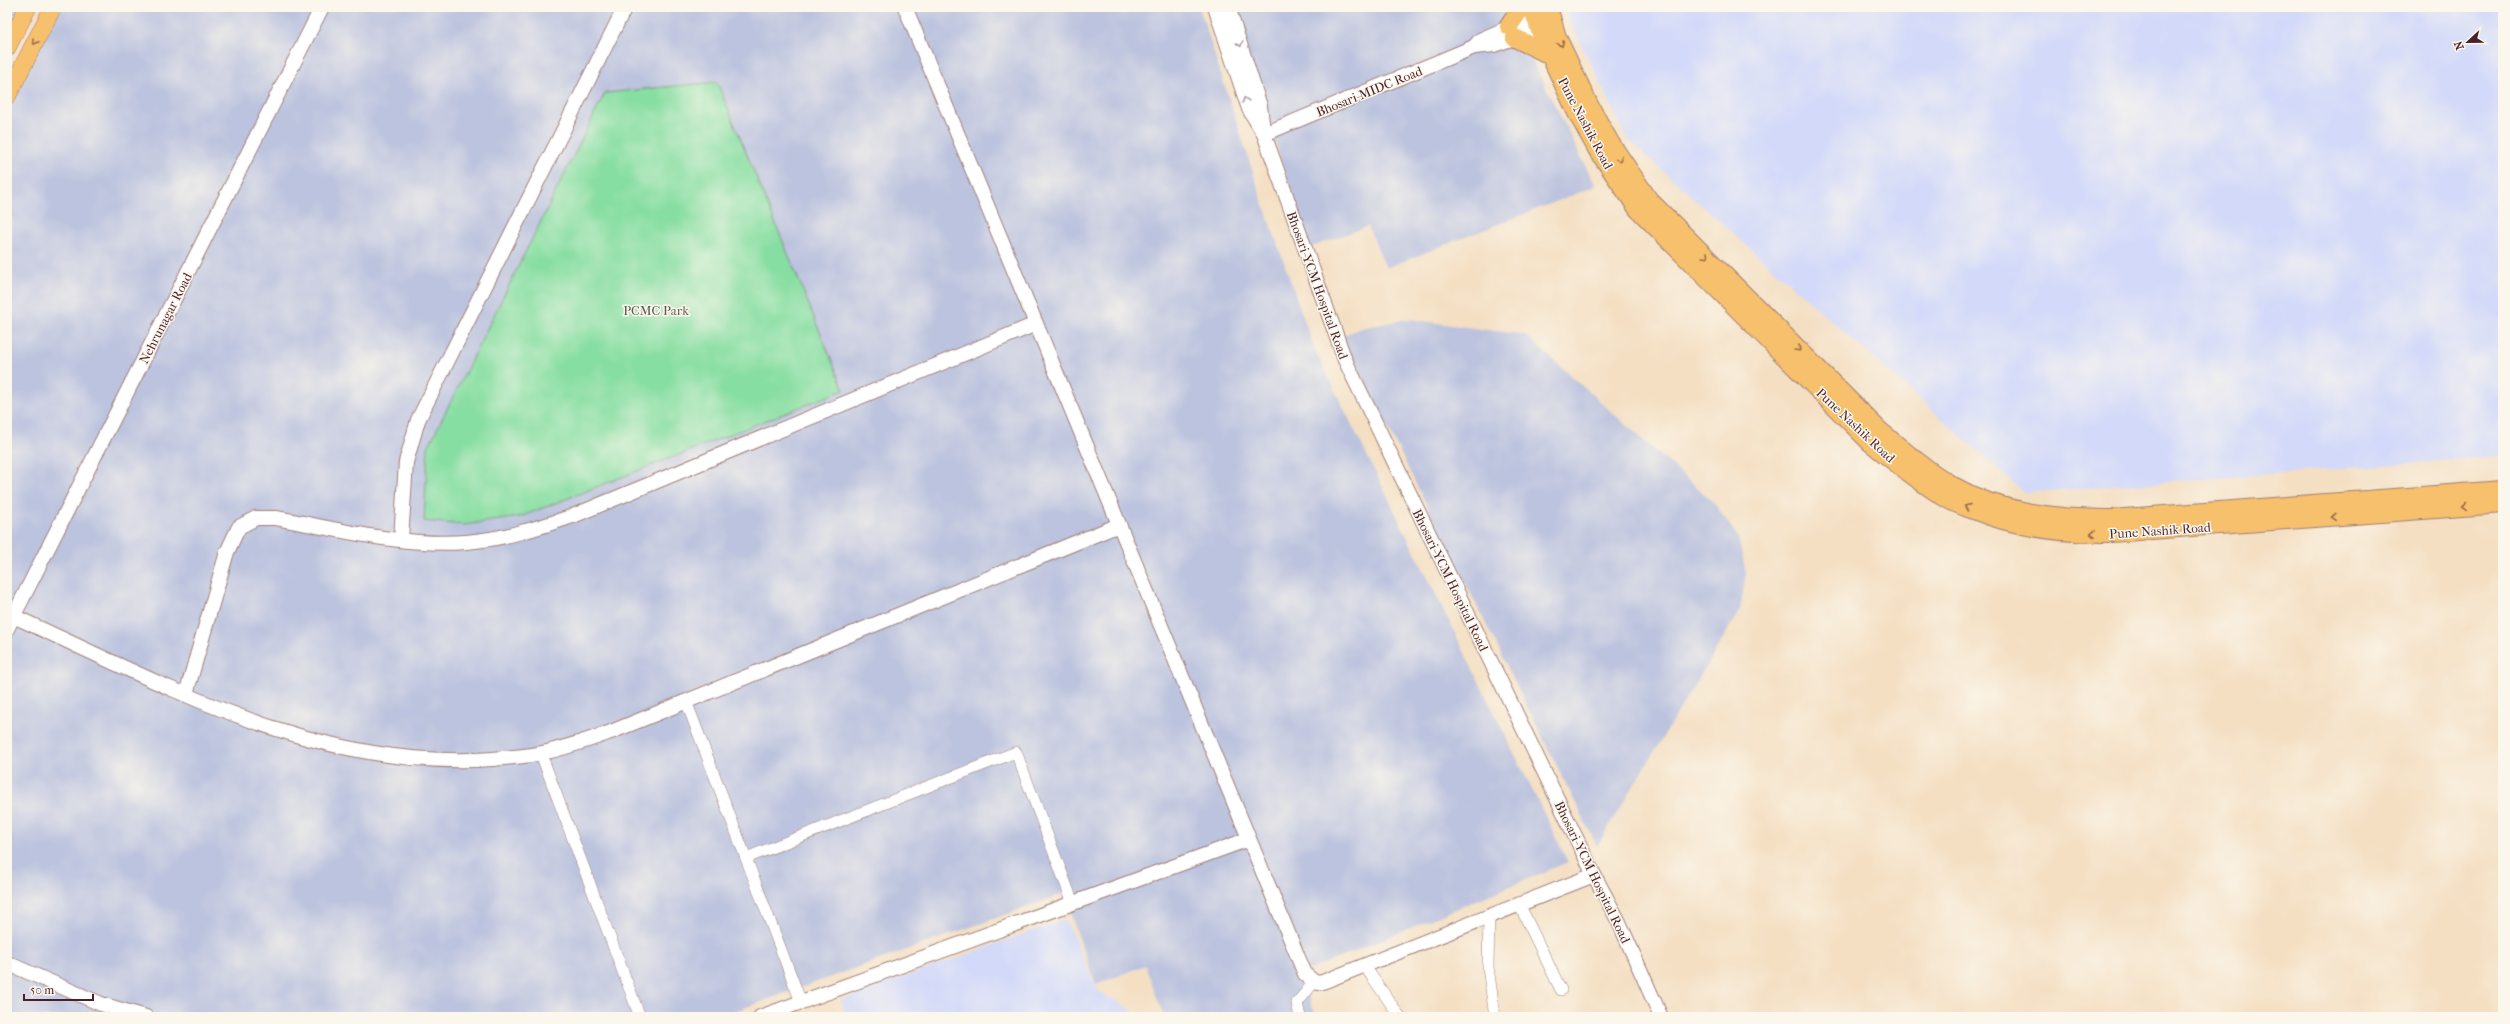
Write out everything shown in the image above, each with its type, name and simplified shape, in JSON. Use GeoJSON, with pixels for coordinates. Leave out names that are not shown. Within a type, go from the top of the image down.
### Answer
{"type":"FeatureCollection","features":[{"type":"Feature","properties":{"kind":"highway"},"geometry":{"type":"LineString","coordinates":[[1540,14],[1512,32],[1550,54]]}},
{"type":"Feature","properties":{"kind":"highway","name":"Pune Nashik Road"},"geometry":{"type":"LineString","coordinates":[[1540,14],[1550,54],[1597,149],[1638,209],[1870,442],[1910,474],[1947,499],[1996,519],[2036,529],[2078,534],[2111,533],[2387,506],[2503,490]]}},
{"type":"Feature","properties":{"kind":"highway","name":"Pune Nashik Road"},"geometry":{"type":"LineString","coordinates":[[1540,14],[1605,134],[1649,200],[1880,431],[1918,462],[1954,486],[2000,505],[2038,515],[2078,519],[2110,519],[2387,506],[2503,504]]}},
{"type":"Feature","properties":{"kind":"main road"},"geometry":{"type":"LineString","coordinates":[[7,48],[28,7]]}},
{"type":"Feature","properties":{"kind":"main road"},"geometry":{"type":"LineString","coordinates":[[7,96],[53,7]]}},
{"type":"Feature","properties":{"kind":"street","name":"Nehrunagar Road"},"geometry":{"type":"LineString","coordinates":[[7,629],[322,7]]}},
{"type":"Feature","properties":{"kind":"street"},"geometry":{"type":"LineString","coordinates":[[401,540],[406,462],[418,420],[625,7]]}},
{"type":"Feature","properties":{"kind":"street"},"geometry":{"type":"LineString","coordinates":[[905,7],[1302,970],[1308,979],[1320,983],[1594,875]]}},
{"type":"Feature","properties":{"kind":"street"},"geometry":{"type":"LineString","coordinates":[[1215,7],[1249,110],[1264,134]]}},
{"type":"Feature","properties":{"kind":"street"},"geometry":{"type":"LineString","coordinates":[[1228,7],[1260,106],[1264,134]]}},
{"type":"Feature","properties":{"kind":"street","name":"Bhosari-MIDC Road"},"geometry":{"type":"LineString","coordinates":[[1264,134],[1474,47],[1480,40],[1512,32],[1540,14]]}},
{"type":"Feature","properties":{"kind":"street","name":"Bhosari-YCM Hospital Road"},"geometry":{"type":"LineString","coordinates":[[1264,134],[1345,360],[1594,875],[1619,922],[1661,1017]]}},
{"type":"Feature","properties":{"kind":"street"},"geometry":{"type":"LineString","coordinates":[[186,694],[227,552],[239,527],[247,521],[264,517],[401,540],[440,543],[492,539],[560,520],[1036,324]]}},
{"type":"Feature","properties":{"kind":"street"},"geometry":{"type":"LineString","coordinates":[[13,616],[186,694],[299,738],[364,753],[432,761],[477,760],[540,754],[611,732],[1119,525]]}},
{"type":"Feature","properties":{"kind":"street"},"geometry":{"type":"LineString","coordinates":[[686,701],[801,1002]]}},
{"type":"Feature","properties":{"kind":"street"},"geometry":{"type":"LineString","coordinates":[[746,858],[1016,752],[1073,903]]}},
{"type":"Feature","properties":{"kind":"street"},"geometry":{"type":"LineString","coordinates":[[540,754],[640,1017]]}},
{"type":"Feature","properties":{"kind":"street"},"geometry":{"type":"LineString","coordinates":[[760,1017],[1248,839]]}},
{"type":"Feature","properties":{"kind":"street"},"geometry":{"type":"LineString","coordinates":[[1518,904],[1561,990]]}},
{"type":"Feature","properties":{"kind":"street"},"geometry":{"type":"LineString","coordinates":[[1489,916],[1488,967],[1495,1017]]}},
{"type":"Feature","properties":{"kind":"street"},"geometry":{"type":"LineString","coordinates":[[7,963],[101,1004],[146,1017]]}},
{"type":"Feature","properties":{"kind":"street"},"geometry":{"type":"LineString","coordinates":[[1364,965],[1400,1017]]}},
{"type":"Feature","properties":{"kind":"street"},"geometry":{"type":"LineString","coordinates":[[1300,1017],[1297,1003],[1314,982]]}},
{"type":"Feature","properties":{"kind":"shaded area"},"geometry":{"type":"Polygon","coordinates":[[[7,7],[21,7],[7,34],[7,7]]]}},
{"type":"Feature","properties":{"kind":"shaded area"},"geometry":{"type":"Polygon","coordinates":[[[56,7],[1199,7],[1262,200],[1314,348],[1568,862],[1300,974],[1316,1017],[1164,1017],[1145,965],[1096,985],[1063,894],[719,1017],[7,1017],[7,103],[56,7]]]}},
{"type":"Feature","properties":{"kind":"shaded area"},"geometry":{"type":"Polygon","coordinates":[[[1232,7],[1505,7],[1596,186],[1386,268],[1368,226],[1309,248],[1232,7]]]}},
{"type":"Feature","properties":{"kind":"shaded area"},"geometry":{"type":"Polygon","coordinates":[[[1563,7],[2503,7],[2503,456],[2025,493],[1628,140],[1563,7]]]}},
{"type":"Feature","properties":{"kind":"shaded area"},"geometry":{"type":"Polygon","coordinates":[[[1408,319],[1525,335],[1714,503],[1738,537],[1746,574],[1740,610],[1597,846],[1342,336],[1361,328],[1408,319]]]}},
{"type":"Feature","properties":{"kind":"shaded area"},"geometry":{"type":"Polygon","coordinates":[[[1065,919],[1098,991],[1132,1010],[1134,1017],[847,1017],[840,1000],[1065,919]]]}},
{"type":"Feature","properties":{"kind":"green space","name":"PCMC Park"},"geometry":{"type":"Polygon","coordinates":[[[717,82],[844,390],[520,517],[464,525],[424,521],[428,447],[605,93],[717,82]]]}}]}
